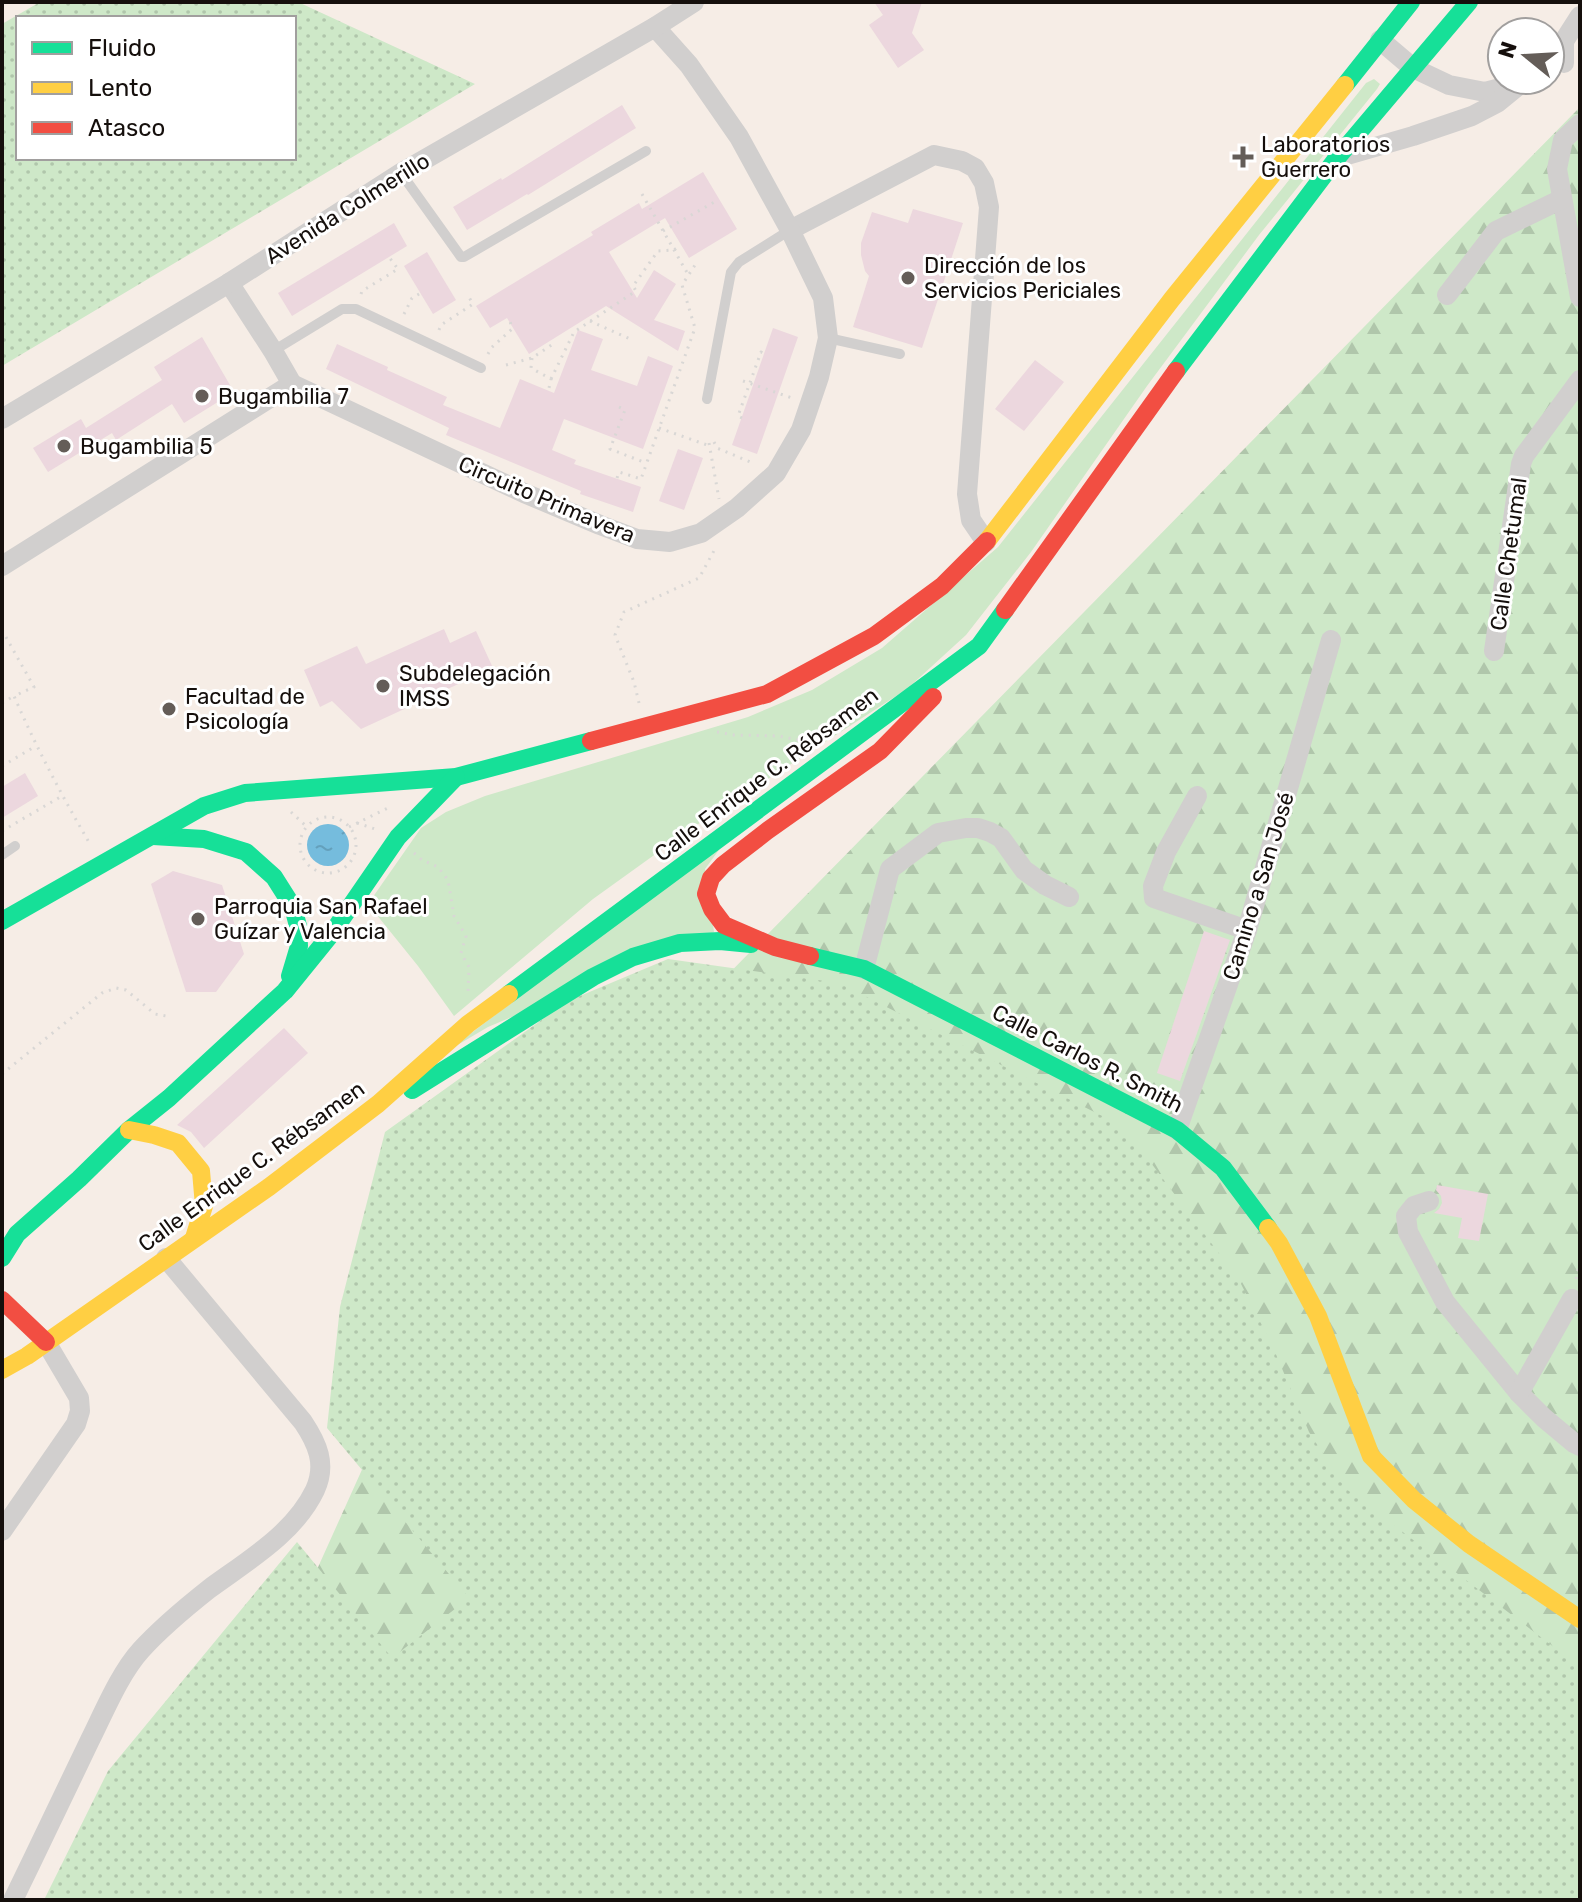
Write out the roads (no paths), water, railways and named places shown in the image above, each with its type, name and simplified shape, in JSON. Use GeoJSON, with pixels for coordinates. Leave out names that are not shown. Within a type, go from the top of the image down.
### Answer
{"type":"FeatureCollection","features":[{"type":"Feature","properties":{"kind":"main road"},"geometry":{"type":"LineString","coordinates":[[2,921],[204,806],[245,793],[456,777],[767,694],[874,636],[942,586],[986,542],[1172,299],[1411,2]]}},
{"type":"Feature","properties":{"kind":"main road","name":"Calle Enrique C. Rébsamen"},"geometry":{"type":"LineString","coordinates":[[2,1370],[269,1187],[378,1104],[468,1024],[979,646],[1164,388],[1337,158],[1469,2]]}},
{"type":"Feature","properties":{"kind":"main road","name":"Calle Carlos R. Smith"},"geometry":{"type":"LineString","coordinates":[[775,947],[724,925],[706,894],[711,878],[767,831],[880,751],[979,646]]}},
{"type":"Feature","properties":{"kind":"main road"},"geometry":{"type":"LineString","coordinates":[[2,1258],[17,1234],[129,1130],[259,1021],[332,933],[398,837],[456,777]]}},
{"type":"Feature","properties":{"kind":"main road"},"geometry":{"type":"LineString","coordinates":[[153,836],[204,839],[246,852],[274,877],[293,907],[298,926],[299,946],[285,991]]}},
{"type":"Feature","properties":{"kind":"main road","name":"Calle Carlos R. Smith"},"geometry":{"type":"LineString","coordinates":[[378,1104],[421,1086],[593,977],[633,957],[680,943],[720,941],[775,947],[864,969],[1177,1130],[1223,1168],[1279,1243],[1318,1316],[1371,1456],[1414,1500],[1469,1544],[1580,1619]]}},
{"type":"Feature","properties":{"kind":"main road"},"geometry":{"type":"LineString","coordinates":[[129,1130],[178,1143],[201,1171],[204,1206],[194,1238]]}},
{"type":"Feature","properties":{"kind":"main road"},"geometry":{"type":"LineString","coordinates":[[2,1300],[46,1342]]}},
{"type":"Feature","properties":{"kind":"street","name":"Avenida Colmerillo"},"geometry":{"type":"LineString","coordinates":[[2,419],[229,283],[401,173],[694,2]]}},
{"type":"Feature","properties":{"kind":"street"},"geometry":{"type":"LineString","coordinates":[[1566,38],[1580,16]]}},
{"type":"Feature","properties":{"kind":"street","name":"Circuito Primavera"},"geometry":{"type":"LineString","coordinates":[[292,384],[524,493],[637,539],[670,542],[701,533],[737,508],[776,473],[801,430],[819,377],[828,338],[823,298],[739,137],[689,65],[655,27]]}},
{"type":"Feature","properties":{"kind":"street"},"geometry":{"type":"LineString","coordinates":[[1380,40],[1413,68],[1449,85],[1486,92]]}},
{"type":"Feature","properties":{"kind":"street"},"geometry":{"type":"LineString","coordinates":[[1337,158],[1472,116],[1506,96]]}},
{"type":"Feature","properties":{"kind":"street"},"geometry":{"type":"LineString","coordinates":[[1580,124],[1563,140],[1557,169],[1580,297]]}},
{"type":"Feature","properties":{"kind":"street"},"geometry":{"type":"LineString","coordinates":[[790,230],[934,155],[962,161],[975,168],[984,183],[989,207],[967,494],[971,520],[986,542]]}},
{"type":"Feature","properties":{"kind":"street"},"geometry":{"type":"LineString","coordinates":[[1447,295],[1496,231],[1562,199]]}},
{"type":"Feature","properties":{"kind":"street"},"geometry":{"type":"LineString","coordinates":[[2,566],[292,384],[229,283]]}},
{"type":"Feature","properties":{"kind":"street","name":"Calle Chetumal"},"geometry":{"type":"LineString","coordinates":[[1494,651],[1521,464],[1580,380]]}},
{"type":"Feature","properties":{"kind":"street","name":"Camino a San José"},"geometry":{"type":"LineString","coordinates":[[1177,1130],[1247,930],[1331,640]]}},
{"type":"Feature","properties":{"kind":"street"},"geometry":{"type":"LineString","coordinates":[[1197,796],[1166,852],[1153,886],[1154,898],[1247,930]]}},
{"type":"Feature","properties":{"kind":"street"},"geometry":{"type":"LineString","coordinates":[[864,969],[890,869],[938,833],[966,828],[990,832],[1001,838],[1024,870],[1069,897]]}},
{"type":"Feature","properties":{"kind":"street"},"geometry":{"type":"LineString","coordinates":[[1429,1201],[1414,1206],[1406,1216],[1408,1232],[1445,1302],[1519,1393],[1544,1418],[1580,1446]]}},
{"type":"Feature","properties":{"kind":"street"},"geometry":{"type":"LineString","coordinates":[[13,1900],[113,1692],[138,1653],[168,1623],[286,1529],[304,1508],[316,1487],[320,1453],[313,1437],[166,1258]]}},
{"type":"Feature","properties":{"kind":"street"},"geometry":{"type":"LineString","coordinates":[[1519,1393],[1572,1299]]}},
{"type":"Feature","properties":{"kind":"street"},"geometry":{"type":"LineString","coordinates":[[2,1531],[76,1424],[80,1411],[79,1398],[46,1342]]}},
{"type":"Feature","properties":{"kind":"lane"},"geometry":{"type":"LineString","coordinates":[[401,173],[464,257],[646,151]]}},
{"type":"Feature","properties":{"kind":"lane"},"geometry":{"type":"LineString","coordinates":[[707,399],[731,272],[739,262],[790,230]]}},
{"type":"Feature","properties":{"kind":"lane"},"geometry":{"type":"LineString","coordinates":[[273,351],[342,309],[356,309],[481,368]]}},
{"type":"Feature","properties":{"kind":"lane"},"geometry":{"type":"LineString","coordinates":[[828,338],[900,354]]}},
{"type":"Feature","properties":{"kind":"lane"},"geometry":{"type":"LineString","coordinates":[[2,855],[15,846]]}},
{"type":"Feature","properties":{"kind":"water"},"geometry":{"type":"Polygon","coordinates":[[[328,824],[343,830],[349,845],[343,860],[328,866],[313,860],[307,845],[313,830],[328,824]]]}},
{"type":"Feature","properties":{"kind":"place","name":"Laboratorios Guerrero"},"geometry":{"type":"Point","coordinates":[1243,157]}},
{"type":"Feature","properties":{"kind":"place","name":"Dirección de los Servicios Periciales"},"geometry":{"type":"Point","coordinates":[908,278]}},
{"type":"Feature","properties":{"kind":"place","name":"Bugambilia 7"},"geometry":{"type":"Point","coordinates":[202,396]}},
{"type":"Feature","properties":{"kind":"place","name":"Bugambilia 5"},"geometry":{"type":"Point","coordinates":[64,446]}},
{"type":"Feature","properties":{"kind":"place","name":"Subdelegación IMSS"},"geometry":{"type":"Point","coordinates":[383,686]}},
{"type":"Feature","properties":{"kind":"place","name":"Facultad de Psicología"},"geometry":{"type":"Point","coordinates":[169,709]}},
{"type":"Feature","properties":{"kind":"place","name":"Parroquia San Rafael Guízar y Valencia"},"geometry":{"type":"Point","coordinates":[198,919]}}]}
